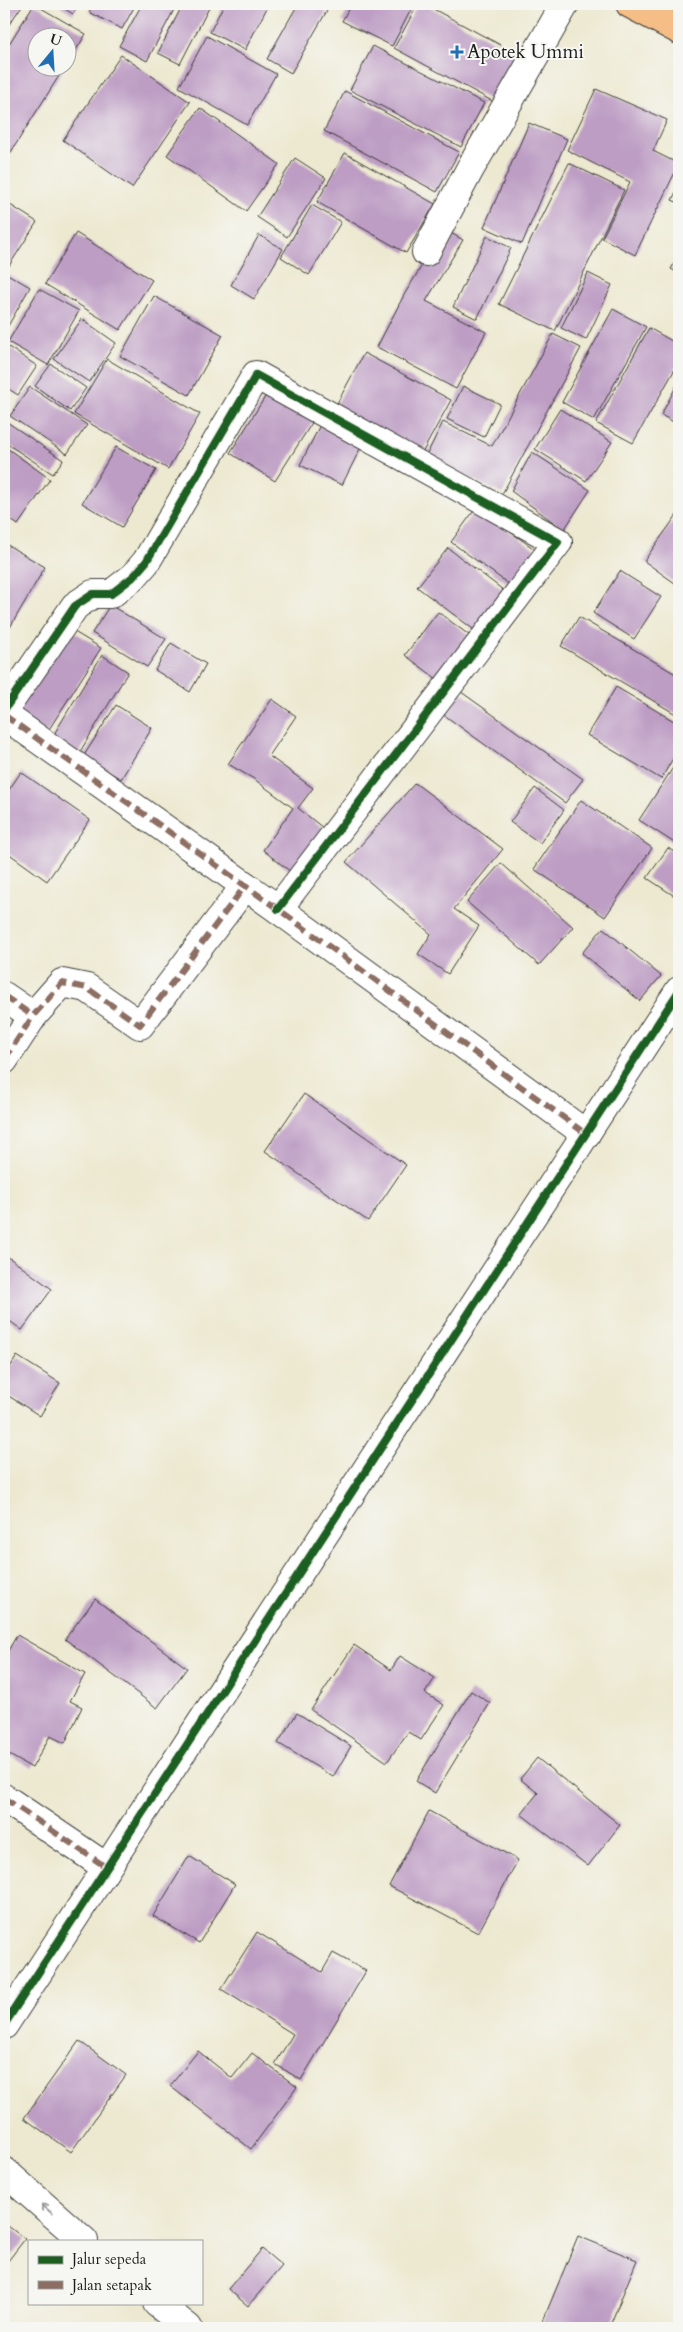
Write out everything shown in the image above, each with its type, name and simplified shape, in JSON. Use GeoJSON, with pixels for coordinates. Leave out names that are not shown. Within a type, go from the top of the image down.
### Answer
{"type":"FeatureCollection","features":[{"type":"Feature","properties":{"kind":"main road"},"geometry":{"type":"LineString","coordinates":[[630,4],[679,30]]}},
{"type":"Feature","properties":{"kind":"street"},"geometry":{"type":"LineString","coordinates":[[426,252],[470,169],[565,4]]}},
{"type":"Feature","properties":{"kind":"street"},"geometry":{"type":"LineString","coordinates":[[4,710],[75,606],[93,594],[112,594],[133,578],[146,562],[256,375],[558,542],[278,909]]}},
{"type":"Feature","properties":{"kind":"street"},"geometry":{"type":"LineString","coordinates":[[4,715],[278,909],[586,1134]]}},
{"type":"Feature","properties":{"kind":"street"},"geometry":{"type":"LineString","coordinates":[[4,1060],[33,1016],[62,983],[87,988],[140,1025],[245,886]]}},
{"type":"Feature","properties":{"kind":"street"},"geometry":{"type":"LineString","coordinates":[[4,2025],[679,992]]}},
{"type":"Feature","properties":{"kind":"street"},"geometry":{"type":"LineString","coordinates":[[4,996],[33,1016]]}},
{"type":"Feature","properties":{"kind":"street"},"geometry":{"type":"LineString","coordinates":[[4,1798],[106,1868]]}},
{"type":"Feature","properties":{"kind":"street"},"geometry":{"type":"LineString","coordinates":[[4,2171],[83,2240]]}},
{"type":"Feature","properties":{"kind":"street"},"geometry":{"type":"LineString","coordinates":[[158,2304],[188,2328]]}},
{"type":"Feature","properties":{"kind":"building"},"geometry":{"type":"Polygon","coordinates":[[[4,4],[23,4],[4,32],[4,4]]]}},
{"type":"Feature","properties":{"kind":"building"},"geometry":{"type":"Polygon","coordinates":[[[34,4],[76,28],[28,28],[28,78],[58,78],[4,163],[4,52],[34,4]]]}},
{"type":"Feature","properties":{"kind":"building"},"geometry":{"type":"Polygon","coordinates":[[[57,4],[79,4],[73,14],[57,4]]]}},
{"type":"Feature","properties":{"kind":"building"},"geometry":{"type":"Polygon","coordinates":[[[94,4],[136,4],[122,29],[89,12],[94,4]]]}},
{"type":"Feature","properties":{"kind":"building"},"geometry":{"type":"Polygon","coordinates":[[[142,4],[177,4],[147,61],[119,46],[142,4]]]}},
{"type":"Feature","properties":{"kind":"building"},"geometry":{"type":"Polygon","coordinates":[[[183,4],[211,4],[180,64],[158,53],[183,4]]]}},
{"type":"Feature","properties":{"kind":"building"},"geometry":{"type":"Polygon","coordinates":[[[224,4],[269,4],[245,50],[210,32],[224,4]]]}},
{"type":"Feature","properties":{"kind":"building"},"geometry":{"type":"Polygon","coordinates":[[[298,4],[319,4],[328,9],[291,73],[267,59],[298,4]]]}},
{"type":"Feature","properties":{"kind":"building"},"geometry":{"type":"Polygon","coordinates":[[[351,4],[414,4],[392,46],[342,21],[351,4]]]}},
{"type":"Feature","properties":{"kind":"building","name":"Apotek Ummi"},"geometry":{"type":"Polygon","coordinates":[[[418,4],[424,4],[519,55],[494,102],[394,48],[418,4]]]}},
{"type":"Feature","properties":{"kind":"building"},"geometry":{"type":"Polygon","coordinates":[[[78,29],[86,34],[78,47],[78,29]]]}},
{"type":"Feature","properties":{"kind":"building"},"geometry":{"type":"Polygon","coordinates":[[[207,36],[276,74],[247,125],[179,87],[207,36]]]}},
{"type":"Feature","properties":{"kind":"building"},"geometry":{"type":"Polygon","coordinates":[[[373,46],[484,103],[461,147],[350,90],[373,46]]]}},
{"type":"Feature","properties":{"kind":"building"},"geometry":{"type":"Polygon","coordinates":[[[121,55],[190,102],[132,188],[63,140],[121,55]]]}},
{"type":"Feature","properties":{"kind":"building"},"geometry":{"type":"Polygon","coordinates":[[[596,89],[667,120],[653,151],[679,164],[635,255],[602,238],[630,182],[567,150],[596,89]]]}},
{"type":"Feature","properties":{"kind":"building"},"geometry":{"type":"Polygon","coordinates":[[[345,91],[459,152],[437,192],[324,131],[345,91]]]}},
{"type":"Feature","properties":{"kind":"building"},"geometry":{"type":"Polygon","coordinates":[[[200,108],[279,164],[246,211],[167,155],[200,108]]]}},
{"type":"Feature","properties":{"kind":"building"},"geometry":{"type":"Polygon","coordinates":[[[529,123],[567,139],[522,244],[484,227],[529,123]]]}},
{"type":"Feature","properties":{"kind":"building"},"geometry":{"type":"Polygon","coordinates":[[[345,153],[435,204],[406,253],[317,202],[345,153]]]}},
{"type":"Feature","properties":{"kind":"building"},"geometry":{"type":"Polygon","coordinates":[[[295,158],[326,178],[287,237],[257,217],[295,158]]]}},
{"type":"Feature","properties":{"kind":"building"},"geometry":{"type":"Polygon","coordinates":[[[569,163],[624,190],[555,331],[499,304],[569,163]]]}},
{"type":"Feature","properties":{"kind":"building"},"geometry":{"type":"Polygon","coordinates":[[[679,186],[679,203],[672,200],[679,186]]]}},
{"type":"Feature","properties":{"kind":"building"},"geometry":{"type":"Polygon","coordinates":[[[4,201],[37,222],[7,269],[4,267],[4,201]]]}},
{"type":"Feature","properties":{"kind":"building"},"geometry":{"type":"Polygon","coordinates":[[[312,205],[341,222],[309,275],[281,257],[312,205]]]}},
{"type":"Feature","properties":{"kind":"building"},"geometry":{"type":"Polygon","coordinates":[[[444,229],[463,240],[426,301],[486,332],[456,389],[377,347],[404,295],[444,229]]]}},
{"type":"Feature","properties":{"kind":"building"},"geometry":{"type":"Polygon","coordinates":[[[76,233],[152,280],[120,330],[45,284],[76,233]]]}},
{"type":"Feature","properties":{"kind":"building"},"geometry":{"type":"Polygon","coordinates":[[[259,235],[283,249],[254,299],[231,285],[259,235]]]}},
{"type":"Feature","properties":{"kind":"building"},"geometry":{"type":"Polygon","coordinates":[[[487,236],[511,248],[477,319],[453,307],[487,236]]]}},
{"type":"Feature","properties":{"kind":"building"},"geometry":{"type":"Polygon","coordinates":[[[679,255],[679,273],[671,269],[679,255]]]}},
{"type":"Feature","properties":{"kind":"building"},"geometry":{"type":"Polygon","coordinates":[[[4,272],[30,287],[4,333],[4,272]]]}},
{"type":"Feature","properties":{"kind":"building"},"geometry":{"type":"Polygon","coordinates":[[[588,273],[612,285],[586,340],[561,328],[588,273]]]}},
{"type":"Feature","properties":{"kind":"building"},"geometry":{"type":"Polygon","coordinates":[[[39,289],[79,311],[48,365],[8,342],[39,289]]]}},
{"type":"Feature","properties":{"kind":"building"},"geometry":{"type":"Polygon","coordinates":[[[154,296],[223,335],[189,395],[120,356],[154,296]]]}},
{"type":"Feature","properties":{"kind":"building"},"geometry":{"type":"Polygon","coordinates":[[[613,309],[646,327],[594,420],[562,402],[613,309]]]}},
{"type":"Feature","properties":{"kind":"building"},"geometry":{"type":"Polygon","coordinates":[[[82,319],[116,343],[89,382],[54,359],[82,319]]]}},
{"type":"Feature","properties":{"kind":"building"},"geometry":{"type":"Polygon","coordinates":[[[649,328],[679,345],[679,362],[633,443],[596,423],[649,328]]]}},
{"type":"Feature","properties":{"kind":"building"},"geometry":{"type":"Polygon","coordinates":[[[553,334],[581,348],[502,494],[426,456],[443,422],[492,446],[553,334]]]}},
{"type":"Feature","properties":{"kind":"building"},"geometry":{"type":"Polygon","coordinates":[[[4,344],[37,366],[18,395],[4,386],[4,344]]]}},
{"type":"Feature","properties":{"kind":"building"},"geometry":{"type":"Polygon","coordinates":[[[364,353],[451,400],[421,455],[334,409],[364,353]]]}},
{"type":"Feature","properties":{"kind":"building"},"geometry":{"type":"Polygon","coordinates":[[[107,359],[200,414],[168,469],[74,414],[107,359]]]}},
{"type":"Feature","properties":{"kind":"building"},"geometry":{"type":"Polygon","coordinates":[[[51,364],[86,388],[70,411],[35,386],[51,364]]]}},
{"type":"Feature","properties":{"kind":"building"},"geometry":{"type":"Polygon","coordinates":[[[679,381],[679,425],[661,415],[679,381]]]}},
{"type":"Feature","properties":{"kind":"building"},"geometry":{"type":"Polygon","coordinates":[[[463,386],[500,404],[484,437],[447,419],[463,386]]]}},
{"type":"Feature","properties":{"kind":"building"},"geometry":{"type":"Polygon","coordinates":[[[30,387],[87,425],[67,454],[10,416],[30,387]]]}},
{"type":"Feature","properties":{"kind":"building"},"geometry":{"type":"Polygon","coordinates":[[[270,389],[315,418],[275,481],[230,453],[270,389]]]}},
{"type":"Feature","properties":{"kind":"building"},"geometry":{"type":"Polygon","coordinates":[[[560,409],[612,442],[586,481],[535,449],[560,409]]]}},
{"type":"Feature","properties":{"kind":"building"},"geometry":{"type":"Polygon","coordinates":[[[7,422],[63,460],[53,474],[4,442],[4,427],[7,422]]]}},
{"type":"Feature","properties":{"kind":"building"},"geometry":{"type":"Polygon","coordinates":[[[320,425],[362,445],[342,485],[300,465],[320,425]]]}},
{"type":"Feature","properties":{"kind":"building"},"geometry":{"type":"Polygon","coordinates":[[[4,446],[50,479],[18,525],[4,515],[4,446]]]}},
{"type":"Feature","properties":{"kind":"building"},"geometry":{"type":"Polygon","coordinates":[[[116,447],[156,470],[122,527],[82,503],[116,447]]]}},
{"type":"Feature","properties":{"kind":"building"},"geometry":{"type":"Polygon","coordinates":[[[532,452],[590,490],[564,530],[511,491],[532,452]]]}},
{"type":"Feature","properties":{"kind":"building"},"geometry":{"type":"Polygon","coordinates":[[[476,508],[536,550],[510,585],[451,542],[476,508]]]}},
{"type":"Feature","properties":{"kind":"building"},"geometry":{"type":"Polygon","coordinates":[[[679,512],[679,586],[644,561],[679,512]]]}},
{"type":"Feature","properties":{"kind":"building"},"geometry":{"type":"Polygon","coordinates":[[[4,543],[45,567],[5,636],[4,635],[4,543]]]}},
{"type":"Feature","properties":{"kind":"building"},"geometry":{"type":"Polygon","coordinates":[[[448,548],[507,593],[477,632],[417,587],[448,548]]]}},
{"type":"Feature","properties":{"kind":"building"},"geometry":{"type":"Polygon","coordinates":[[[620,571],[661,597],[634,639],[593,613],[620,571]]]}},
{"type":"Feature","properties":{"kind":"building"},"geometry":{"type":"Polygon","coordinates":[[[110,605],[166,639],[147,667],[92,633],[110,605]]]}},
{"type":"Feature","properties":{"kind":"building"},"geometry":{"type":"Polygon","coordinates":[[[438,612],[469,635],[437,679],[405,655],[438,612]]]}},
{"type":"Feature","properties":{"kind":"building"},"geometry":{"type":"Polygon","coordinates":[[[579,617],[679,676],[679,716],[561,646],[579,617]]]}},
{"type":"Feature","properties":{"kind":"building"},"geometry":{"type":"Polygon","coordinates":[[[66,627],[101,648],[46,734],[12,713],[66,627]]]}},
{"type":"Feature","properties":{"kind":"building"},"geometry":{"type":"Polygon","coordinates":[[[171,643],[206,664],[190,692],[155,670],[171,643]]]}},
{"type":"Feature","properties":{"kind":"building"},"geometry":{"type":"Polygon","coordinates":[[[102,655],[128,672],[78,755],[51,739],[102,655]]]}},
{"type":"Feature","properties":{"kind":"building"},"geometry":{"type":"Polygon","coordinates":[[[616,687],[679,724],[679,748],[661,779],[587,735],[616,687]]]}},
{"type":"Feature","properties":{"kind":"building"},"geometry":{"type":"Polygon","coordinates":[[[457,689],[583,779],[565,803],[440,712],[457,689]]]}},
{"type":"Feature","properties":{"kind":"building"},"geometry":{"type":"Polygon","coordinates":[[[272,699],[296,716],[269,756],[313,788],[298,808],[328,832],[296,876],[263,850],[293,808],[254,779],[228,764],[272,699]]]}},
{"type":"Feature","properties":{"kind":"building"},"geometry":{"type":"Polygon","coordinates":[[[116,705],[152,728],[121,779],[83,757],[116,705]]]}},
{"type":"Feature","properties":{"kind":"building"},"geometry":{"type":"Polygon","coordinates":[[[676,763],[679,765],[679,846],[639,820],[676,763]]]}},
{"type":"Feature","properties":{"kind":"building"},"geometry":{"type":"Polygon","coordinates":[[[21,772],[90,820],[47,881],[4,850],[4,797],[21,772]]]}},
{"type":"Feature","properties":{"kind":"building"},"geometry":{"type":"Polygon","coordinates":[[[415,783],[503,849],[454,909],[479,926],[448,974],[418,954],[431,934],[346,862],[415,783]]]}},
{"type":"Feature","properties":{"kind":"building"},"geometry":{"type":"Polygon","coordinates":[[[535,788],[564,810],[540,843],[510,822],[535,788]]]}},
{"type":"Feature","properties":{"kind":"building"},"geometry":{"type":"Polygon","coordinates":[[[581,800],[652,848],[605,917],[534,869],[581,800]]]}},
{"type":"Feature","properties":{"kind":"building"},"geometry":{"type":"Polygon","coordinates":[[[668,848],[679,855],[679,899],[647,878],[668,848]]]}},
{"type":"Feature","properties":{"kind":"building"},"geometry":{"type":"Polygon","coordinates":[[[501,863],[573,927],[539,965],[467,902],[501,863]]]}},
{"type":"Feature","properties":{"kind":"building"},"geometry":{"type":"Polygon","coordinates":[[[603,928],[661,976],[640,1001],[582,953],[603,928]]]}},
{"type":"Feature","properties":{"kind":"building"},"geometry":{"type":"Polygon","coordinates":[[[304,1094],[406,1165],[368,1221],[265,1151],[304,1094]]]}},
{"type":"Feature","properties":{"kind":"building"},"geometry":{"type":"Polygon","coordinates":[[[4,1254],[52,1289],[22,1330],[4,1317],[4,1254]]]}},
{"type":"Feature","properties":{"kind":"building"},"geometry":{"type":"Polygon","coordinates":[[[17,1356],[60,1383],[40,1416],[4,1393],[4,1377],[17,1356]]]}},
{"type":"Feature","properties":{"kind":"building"},"geometry":{"type":"Polygon","coordinates":[[[95,1599],[187,1668],[157,1708],[65,1639],[95,1599]]]}},
{"type":"Feature","properties":{"kind":"building"},"geometry":{"type":"Polygon","coordinates":[[[17,1635],[85,1674],[70,1701],[82,1707],[65,1743],[50,1736],[32,1768],[4,1752],[4,1658],[17,1635]]]}},
{"type":"Feature","properties":{"kind":"building"},"geometry":{"type":"Polygon","coordinates":[[[354,1645],[391,1670],[400,1656],[435,1678],[425,1693],[444,1705],[421,1740],[408,1732],[387,1762],[311,1710],[354,1645]]]}},
{"type":"Feature","properties":{"kind":"building"},"geometry":{"type":"Polygon","coordinates":[[[471,1691],[490,1703],[435,1793],[416,1781],[471,1691]]]}},
{"type":"Feature","properties":{"kind":"building"},"geometry":{"type":"Polygon","coordinates":[[[297,1713],[351,1746],[333,1777],[278,1743],[297,1713]]]}},
{"type":"Feature","properties":{"kind":"building"},"geometry":{"type":"Polygon","coordinates":[[[537,1758],[620,1825],[588,1866],[521,1814],[538,1793],[520,1779],[537,1758]]]}},
{"type":"Feature","properties":{"kind":"building"},"geometry":{"type":"Polygon","coordinates":[[[429,1811],[518,1860],[478,1933],[389,1886],[429,1811]]]}},
{"type":"Feature","properties":{"kind":"building"},"geometry":{"type":"Polygon","coordinates":[[[189,1856],[235,1884],[199,1943],[153,1916],[189,1856]]]}},
{"type":"Feature","properties":{"kind":"building"},"geometry":{"type":"Polygon","coordinates":[[[257,1932],[322,1972],[333,1953],[366,1971],[301,2080],[275,2064],[293,2034],[221,1989],[257,1932]]]}},
{"type":"Feature","properties":{"kind":"building"},"geometry":{"type":"Polygon","coordinates":[[[79,2041],[126,2075],[71,2152],[24,2118],[79,2041]]]}},
{"type":"Feature","properties":{"kind":"building"},"geometry":{"type":"Polygon","coordinates":[[[198,2051],[232,2078],[252,2053],[297,2087],[251,2149],[170,2086],[198,2051]]]}},
{"type":"Feature","properties":{"kind":"building"},"geometry":{"type":"Polygon","coordinates":[[[4,2223],[25,2239],[4,2266],[4,2223]]]}},
{"type":"Feature","properties":{"kind":"building"},"geometry":{"type":"Polygon","coordinates":[[[578,2236],[637,2260],[609,2328],[540,2328],[578,2236]]]}},
{"type":"Feature","properties":{"kind":"building"},"geometry":{"type":"Polygon","coordinates":[[[262,2249],[282,2266],[248,2306],[228,2289],[262,2249]]]}},
{"type":"Feature","properties":{"kind":"marked path"},"geometry":{"type":"LineString","coordinates":[[4,715],[278,909],[586,1134]]}},
{"type":"Feature","properties":{"kind":"marked path"},"geometry":{"type":"LineString","coordinates":[[4,1060],[33,1016],[62,983],[87,988],[140,1025],[245,886]]}},
{"type":"Feature","properties":{"kind":"marked path"},"geometry":{"type":"LineString","coordinates":[[4,996],[33,1016]]}},
{"type":"Feature","properties":{"kind":"marked path"},"geometry":{"type":"LineString","coordinates":[[4,1798],[106,1867]]}},
{"type":"Feature","properties":{"kind":"cycle path"},"geometry":{"type":"LineString","coordinates":[[4,710],[75,606],[93,594],[111,594],[133,577],[146,562],[256,375],[558,542],[278,909]]}},
{"type":"Feature","properties":{"kind":"cycle path"},"geometry":{"type":"LineString","coordinates":[[4,2025],[679,991]]}},
{"type":"Feature","properties":{"kind":"place","name":"Apotek Ummi"},"geometry":{"type":"Point","coordinates":[457,52]}}]}
